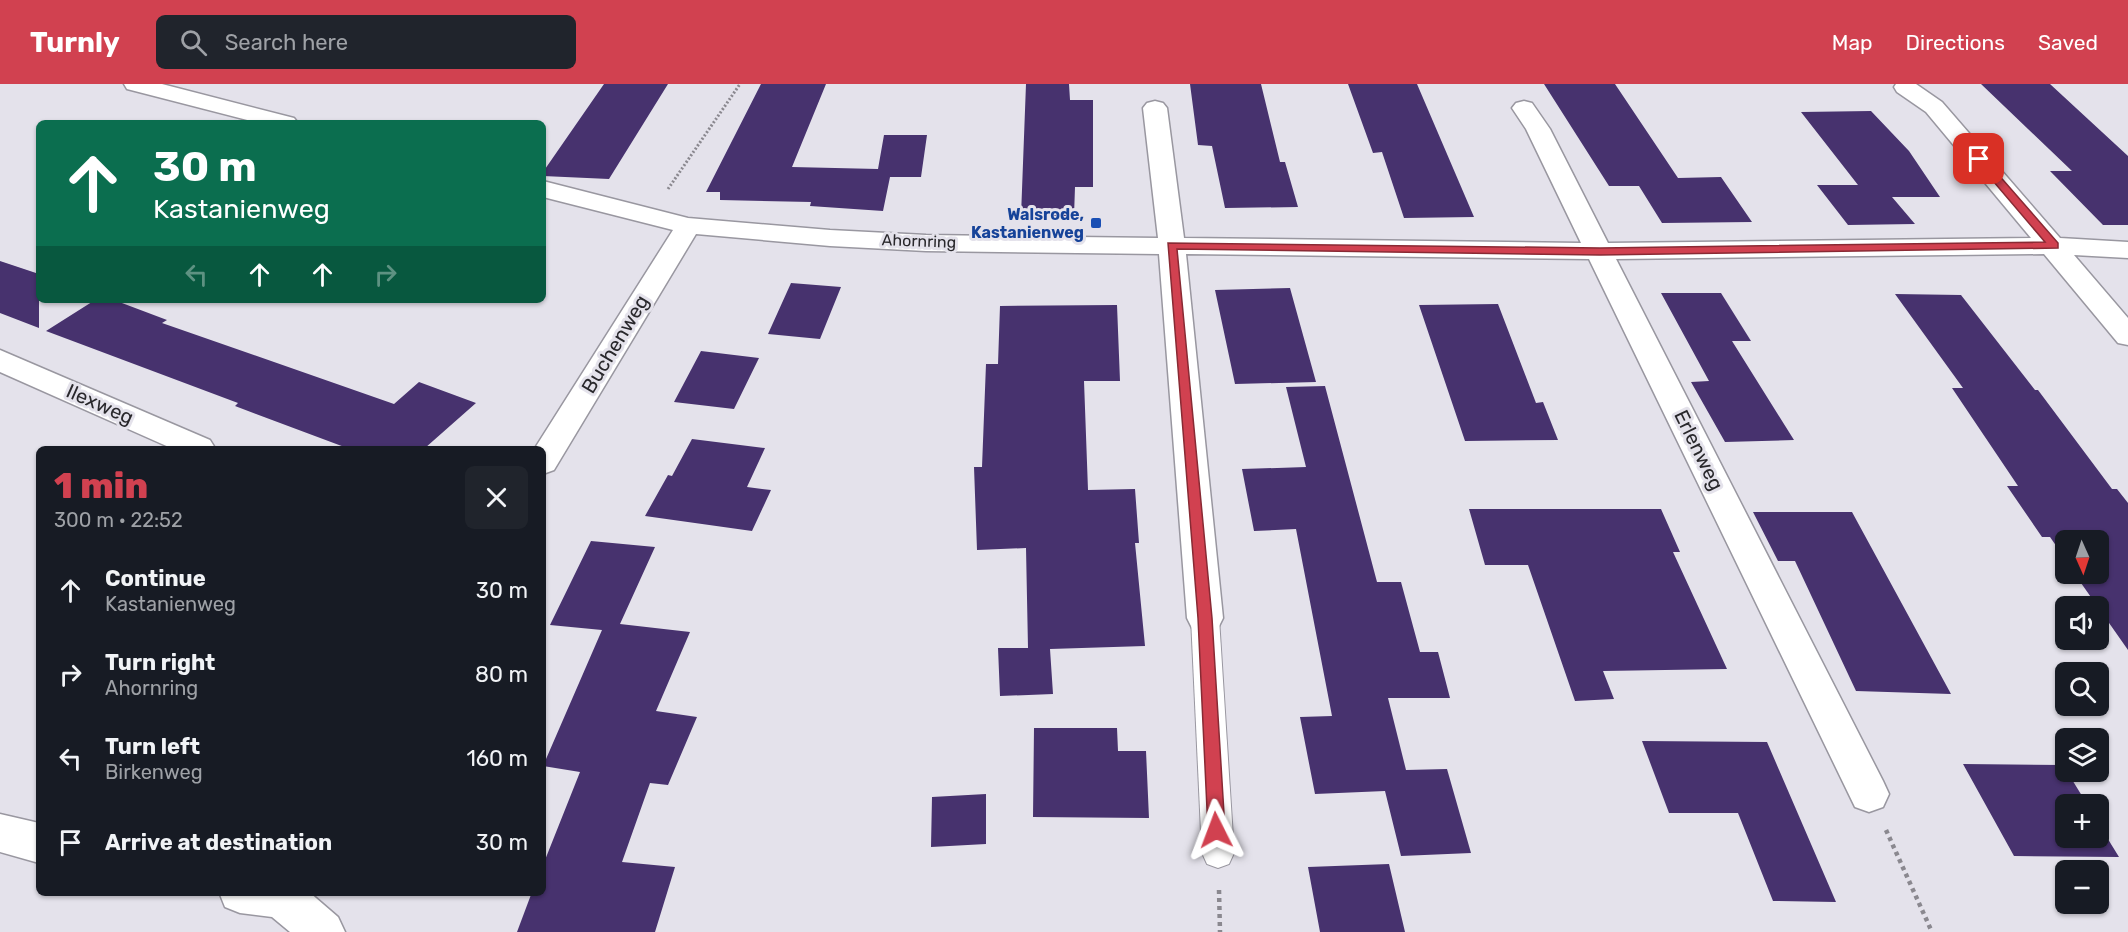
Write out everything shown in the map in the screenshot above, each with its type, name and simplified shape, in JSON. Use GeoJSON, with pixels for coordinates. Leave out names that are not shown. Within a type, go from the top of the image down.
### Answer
{"type":"FeatureCollection","features":[{"type":"Feature","properties":{"kind":"street"},"geometry":{"type":"LineString","coordinates":[[135,84],[274,120]]}},
{"type":"Feature","properties":{"kind":"street"},"geometry":{"type":"LineString","coordinates":[[1905,87],[1934,106],[2128,336]]}},
{"type":"Feature","properties":{"kind":"street"},"geometry":{"type":"LineString","coordinates":[[1155,108],[1172,245],[1205,618]]}},
{"type":"Feature","properties":{"kind":"street","name":"Erlenweg"},"geometry":{"type":"LineString","coordinates":[[1524,108],[1538,129],[1600,251],[1869,794]]}},
{"type":"Feature","properties":{"kind":"street","name":"Ahornring"},"geometry":{"type":"LineString","coordinates":[[546,190],[688,226],[830,238],[926,243],[1600,251],[2054,246],[2128,250]]}},
{"type":"Feature","properties":{"kind":"street","name":"Buchenweg"},"geometry":{"type":"LineString","coordinates":[[546,457],[688,226]]}},
{"type":"Feature","properties":{"kind":"street","name":"Ilexweg"},"geometry":{"type":"LineString","coordinates":[[0,360],[195,446]]}},
{"type":"Feature","properties":{"kind":"street"},"geometry":{"type":"LineString","coordinates":[[0,833],[36,842]]}},
{"type":"Feature","properties":{"kind":"street"},"geometry":{"type":"LineString","coordinates":[[283,896],[323,932]]}},
{"type":"Feature","properties":{"kind":"lane"},"geometry":{"type":"LineString","coordinates":[[1205,618],[1218,853]]}},
{"type":"Feature","properties":{"kind":"path"},"geometry":{"type":"LineString","coordinates":[[649,217],[740,84]]}},
{"type":"Feature","properties":{"kind":"path"},"geometry":{"type":"LineString","coordinates":[[1869,794],[1932,932]]}},
{"type":"Feature","properties":{"kind":"building"},"geometry":{"type":"Polygon","coordinates":[[[604,84],[668,84],[609,179],[546,176],[546,168],[604,84]]]}},
{"type":"Feature","properties":{"kind":"building"},"geometry":{"type":"Polygon","coordinates":[[[761,84],[826,84],[792,167],[878,169],[884,135],[927,135],[921,177],[890,177],[883,211],[810,206],[811,202],[720,200],[720,192],[706,192],[761,84]]]}},
{"type":"Feature","properties":{"kind":"building"},"geometry":{"type":"Polygon","coordinates":[[[1026,84],[1069,84],[1070,100],[1093,100],[1093,187],[1075,187],[1074,216],[1021,216],[1026,84]]]}},
{"type":"Feature","properties":{"kind":"building"},"geometry":{"type":"Polygon","coordinates":[[[1190,84],[1261,84],[1280,162],[1285,162],[1298,207],[1225,208],[1212,146],[1198,145],[1190,84]]]}},
{"type":"Feature","properties":{"kind":"building"},"geometry":{"type":"Polygon","coordinates":[[[1348,84],[1417,84],[1474,217],[1404,218],[1382,152],[1373,153],[1348,84]]]}},
{"type":"Feature","properties":{"kind":"building"},"geometry":{"type":"Polygon","coordinates":[[[1544,84],[1615,84],[1678,178],[1721,177],[1752,222],[1662,223],[1639,186],[1609,186],[1544,84]]]}},
{"type":"Feature","properties":{"kind":"building"},"geometry":{"type":"Polygon","coordinates":[[[1981,84],[2050,84],[2128,156],[2128,225],[2103,225],[2050,171],[2072,171],[1981,84]]]}},
{"type":"Feature","properties":{"kind":"building"},"geometry":{"type":"Polygon","coordinates":[[[1871,111],[1909,151],[1940,197],[1892,197],[1915,224],[1848,225],[1817,185],[1858,185],[1801,112],[1871,111]]]}},
{"type":"Feature","properties":{"kind":"building"},"geometry":{"type":"Polygon","coordinates":[[[0,261],[36,273],[39,328],[0,313],[0,261]]]}},
{"type":"Feature","properties":{"kind":"building"},"geometry":{"type":"Polygon","coordinates":[[[791,283],[841,287],[820,339],[768,334],[791,283]]]}},
{"type":"Feature","properties":{"kind":"building"},"geometry":{"type":"Polygon","coordinates":[[[1290,288],[1316,382],[1235,384],[1215,290],[1290,288]]]}},
{"type":"Feature","properties":{"kind":"building"},"geometry":{"type":"Polygon","coordinates":[[[1661,293],[1721,293],[1751,341],[1732,341],[1794,440],[1725,442],[1691,382],[1709,381],[1661,293]]]}},
{"type":"Feature","properties":{"kind":"building"},"geometry":{"type":"Polygon","coordinates":[[[1895,294],[1961,295],[2035,390],[2038,390],[2112,489],[2117,489],[2128,503],[2128,650],[2109,623],[2109,596],[2090,596],[2082,584],[2109,584],[2109,530],[2055,530],[2055,544],[2050,537],[2042,537],[2007,486],[2018,486],[1952,388],[1963,388],[1895,294]]]}},
{"type":"Feature","properties":{"kind":"building"},"geometry":{"type":"Polygon","coordinates":[[[90,303],[122,303],[167,320],[162,323],[394,404],[419,382],[476,403],[427,446],[342,446],[235,406],[238,403],[46,331],[90,303]]]}},
{"type":"Feature","properties":{"kind":"building"},"geometry":{"type":"Polygon","coordinates":[[[1498,304],[1536,403],[1543,402],[1558,440],[1465,441],[1419,305],[1498,304]]]}},
{"type":"Feature","properties":{"kind":"building"},"geometry":{"type":"Polygon","coordinates":[[[1117,305],[1120,381],[1084,381],[1088,490],[1135,489],[1139,543],[1135,543],[1145,646],[1050,649],[1053,694],[1000,696],[998,648],[1028,648],[1026,548],[977,550],[974,467],[982,467],[986,364],[998,364],[1000,306],[1117,305]]]}},
{"type":"Feature","properties":{"kind":"building"},"geometry":{"type":"Polygon","coordinates":[[[701,351],[759,358],[734,409],[674,402],[701,351]]]}},
{"type":"Feature","properties":{"kind":"building"},"geometry":{"type":"Polygon","coordinates":[[[1325,386],[1377,582],[1401,582],[1420,652],[1438,652],[1450,698],[1388,698],[1406,770],[1447,769],[1471,853],[1401,856],[1385,791],[1315,794],[1300,717],[1332,716],[1296,529],[1254,531],[1242,469],[1306,467],[1286,387],[1325,386]]]}},
{"type":"Feature","properties":{"kind":"building"},"geometry":{"type":"Polygon","coordinates":[[[692,439],[765,448],[747,487],[771,490],[752,531],[645,516],[668,475],[672,476],[692,439]]]}},
{"type":"Feature","properties":{"kind":"building"},"geometry":{"type":"Polygon","coordinates":[[[1469,509],[1661,509],[1680,552],[1673,552],[1727,669],[1603,671],[1614,699],[1575,701],[1528,565],[1485,565],[1469,509]]]}},
{"type":"Feature","properties":{"kind":"building"},"geometry":{"type":"Polygon","coordinates":[[[1753,512],[1852,512],[1951,694],[1856,691],[1795,561],[1778,561],[1753,512]]]}},
{"type":"Feature","properties":{"kind":"building"},"geometry":{"type":"Polygon","coordinates":[[[591,541],[655,547],[620,624],[690,632],[656,711],[697,717],[668,785],[650,783],[622,862],[675,867],[655,932],[517,932],[530,896],[546,896],[546,857],[580,772],[546,766],[546,759],[602,630],[550,625],[591,541]]]}},
{"type":"Feature","properties":{"kind":"building"},"geometry":{"type":"Polygon","coordinates":[[[1034,728],[1117,728],[1118,751],[1146,751],[1149,818],[1033,817],[1034,728]]]}},
{"type":"Feature","properties":{"kind":"building"},"geometry":{"type":"Polygon","coordinates":[[[1642,741],[1767,742],[1836,902],[1773,901],[1738,813],[1669,813],[1642,741]]]}},
{"type":"Feature","properties":{"kind":"building"},"geometry":{"type":"Polygon","coordinates":[[[1963,764],[2055,765],[2055,782],[2073,782],[2081,794],[2055,794],[2055,848],[2109,848],[2109,841],[2119,857],[2014,856],[1963,764]]]}},
{"type":"Feature","properties":{"kind":"building"},"geometry":{"type":"Polygon","coordinates":[[[986,794],[986,844],[931,847],[932,797],[986,794]]]}},
{"type":"Feature","properties":{"kind":"building"},"geometry":{"type":"Polygon","coordinates":[[[1389,864],[1405,932],[1320,932],[1308,867],[1389,864]]]}},
{"type":"Feature","properties":{"kind":"place","name":"Walsrode, Kastanienweg"},"geometry":{"type":"Point","coordinates":[1096,223]}},
{"type":"Feature","properties":{"kind":"route"},"geometry":{"type":"LineString","coordinates":[[1216,830],[1205,618],[1172,245],[1600,251],[2054,246],[1979,159]]}}]}
